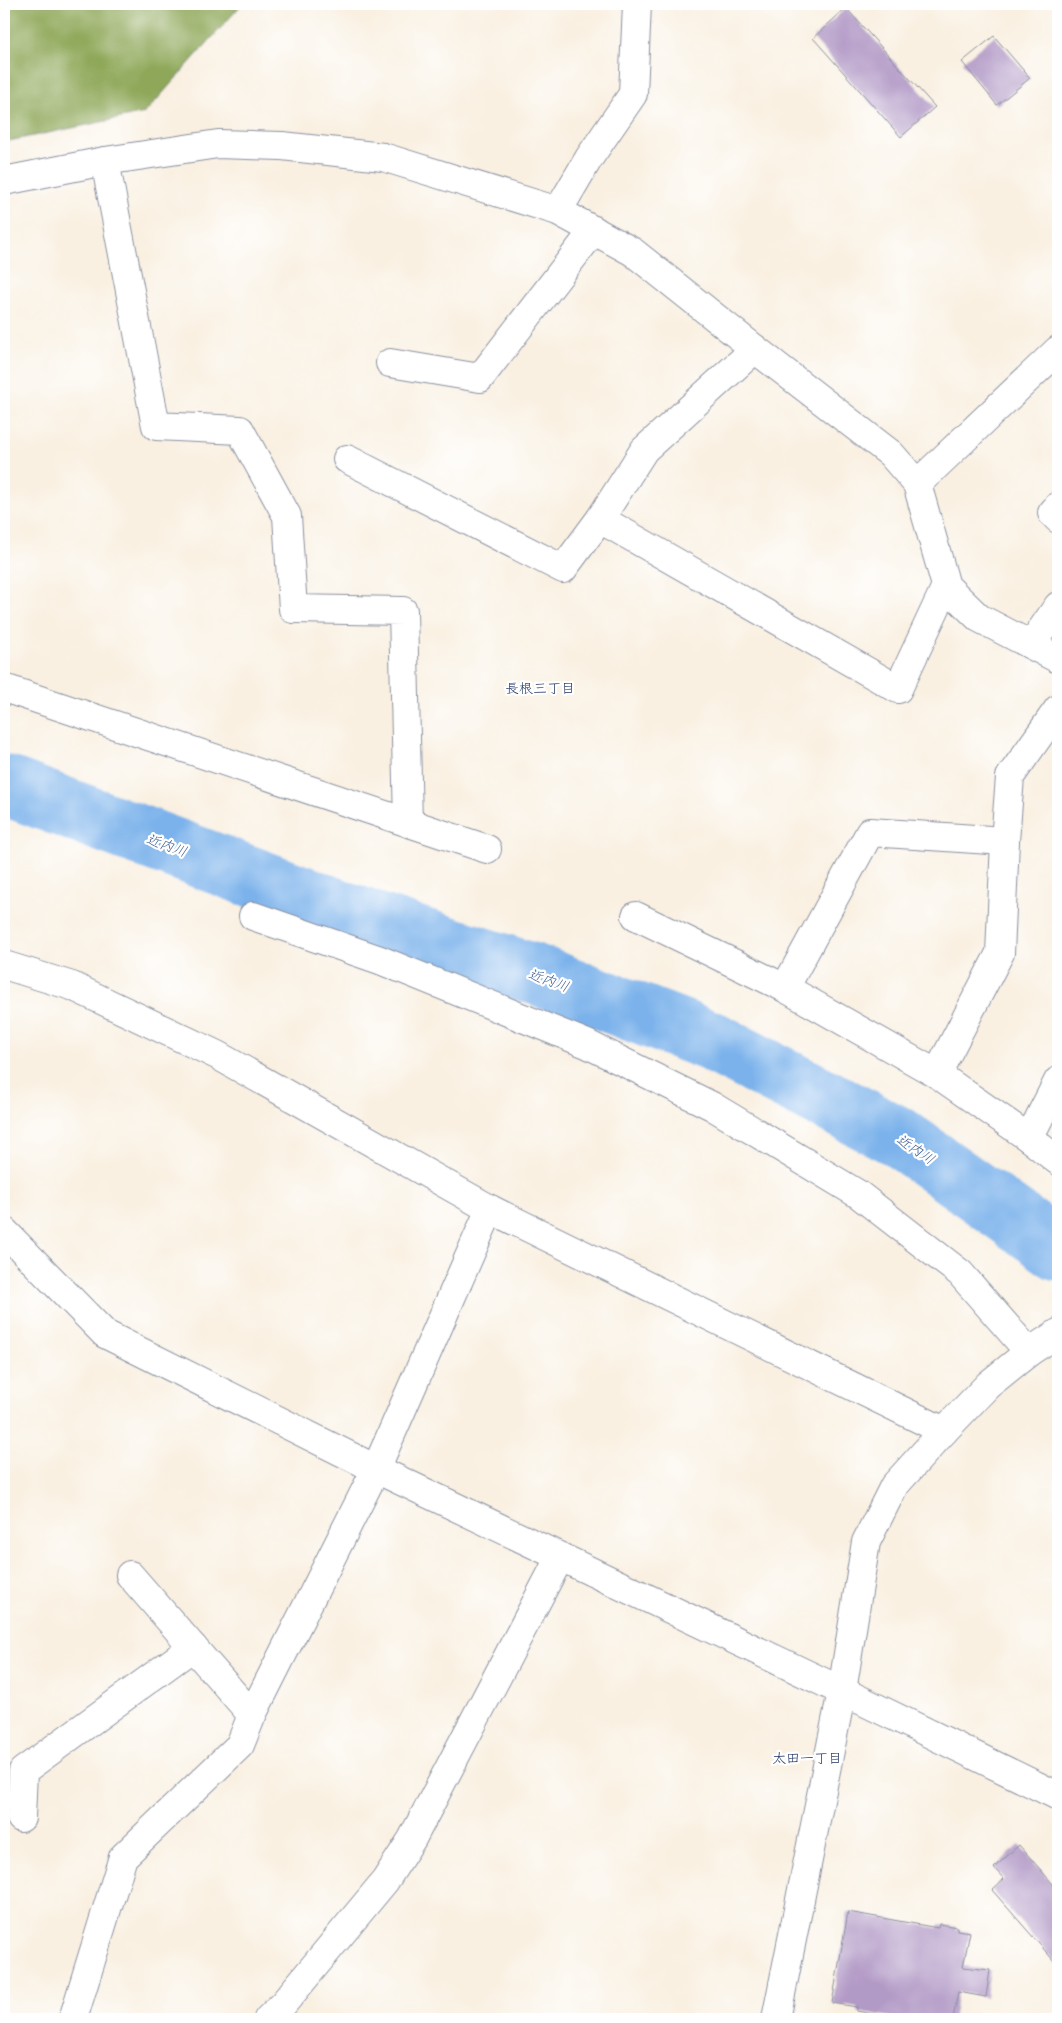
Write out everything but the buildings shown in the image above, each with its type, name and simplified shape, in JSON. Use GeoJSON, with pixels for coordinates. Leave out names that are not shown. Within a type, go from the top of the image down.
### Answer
{"type":"FeatureCollection","features":[{"type":"Feature","properties":{"kind":"street"},"geometry":{"type":"LineString","coordinates":[[558,210],[589,158],[633,94],[637,4]]}},
{"type":"Feature","properties":{"kind":"street"},"geometry":{"type":"LineString","coordinates":[[4,181],[105,161],[218,144],[282,146],[384,157],[558,210],[634,252],[891,454],[917,484],[946,586],[979,618],[1058,659]]}},
{"type":"Feature","properties":{"kind":"street"},"geometry":{"type":"LineString","coordinates":[[105,161],[156,426],[240,430],[286,516],[294,609],[403,612],[408,824]]}},
{"type":"Feature","properties":{"kind":"street"},"geometry":{"type":"LineString","coordinates":[[390,364],[480,378],[594,230]]}},
{"type":"Feature","properties":{"kind":"street"},"geometry":{"type":"LineString","coordinates":[[347,458],[563,569],[600,519],[644,450],[755,349]]}},
{"type":"Feature","properties":{"kind":"street"},"geometry":{"type":"LineString","coordinates":[[917,484],[1058,350]]}},
{"type":"Feature","properties":{"kind":"street"},"geometry":{"type":"LineString","coordinates":[[1058,506],[1052,512],[1058,518]]}},
{"type":"Feature","properties":{"kind":"street"},"geometry":{"type":"LineString","coordinates":[[600,519],[898,688],[946,586]]}},
{"type":"Feature","properties":{"kind":"street"},"geometry":{"type":"LineString","coordinates":[[1031,645],[1058,606]]}},
{"type":"Feature","properties":{"kind":"street"},"geometry":{"type":"LineString","coordinates":[[4,688],[486,849]]}},
{"type":"Feature","properties":{"kind":"street"},"geometry":{"type":"LineString","coordinates":[[937,1074],[1000,953],[1010,777],[1058,709]]}},
{"type":"Feature","properties":{"kind":"street"},"geometry":{"type":"LineString","coordinates":[[785,988],[870,832],[1005,842]]}},
{"type":"Feature","properties":{"kind":"street"},"geometry":{"type":"LineString","coordinates":[[254,916],[380,960],[578,1041],[712,1106],[858,1194],[1045,1342],[988,1385],[894,1486],[866,1542],[842,1691],[776,2019]]}},
{"type":"Feature","properties":{"kind":"street"},"geometry":{"type":"LineString","coordinates":[[636,916],[785,988],[937,1074],[1029,1138],[1058,1161]]}},
{"type":"Feature","properties":{"kind":"street"},"geometry":{"type":"LineString","coordinates":[[4,965],[72,986],[216,1055],[490,1209],[944,1431]]}},
{"type":"Feature","properties":{"kind":"street"},"geometry":{"type":"LineString","coordinates":[[1029,1138],[1058,1081]]}},
{"type":"Feature","properties":{"kind":"street"},"geometry":{"type":"LineString","coordinates":[[73,2019],[123,1856],[240,1745],[252,1715],[376,1469],[490,1209]]}},
{"type":"Feature","properties":{"kind":"street"},"geometry":{"type":"LineString","coordinates":[[4,1231],[105,1334],[376,1469],[1058,1796]]}},
{"type":"Feature","properties":{"kind":"street"},"geometry":{"type":"LineString","coordinates":[[268,2019],[284,2004],[385,1881],[412,1838],[560,1557]]}},
{"type":"Feature","properties":{"kind":"street"},"geometry":{"type":"LineString","coordinates":[[130,1575],[252,1715]]}},
{"type":"Feature","properties":{"kind":"street"},"geometry":{"type":"LineString","coordinates":[[21,1818],[24,1771],[194,1647]]}},
{"type":"Feature","properties":{"kind":"green space"},"geometry":{"type":"Polygon","coordinates":[[[4,4],[242,4],[145,113],[4,142],[4,4]]]}},
{"type":"Feature","properties":{"kind":"waterway","name":"近内川"},"geometry":{"type":"LineString","coordinates":[[4,785],[381,925],[540,976],[711,1041],[899,1137],[1058,1250]]}},
{"type":"Feature","properties":{"kind":"district","name":"長根三丁目"},"geometry":{"type":"Point","coordinates":[540,688]}},
{"type":"Feature","properties":{"kind":"district","name":"太田一丁目"},"geometry":{"type":"Point","coordinates":[807,1758]}}]}
